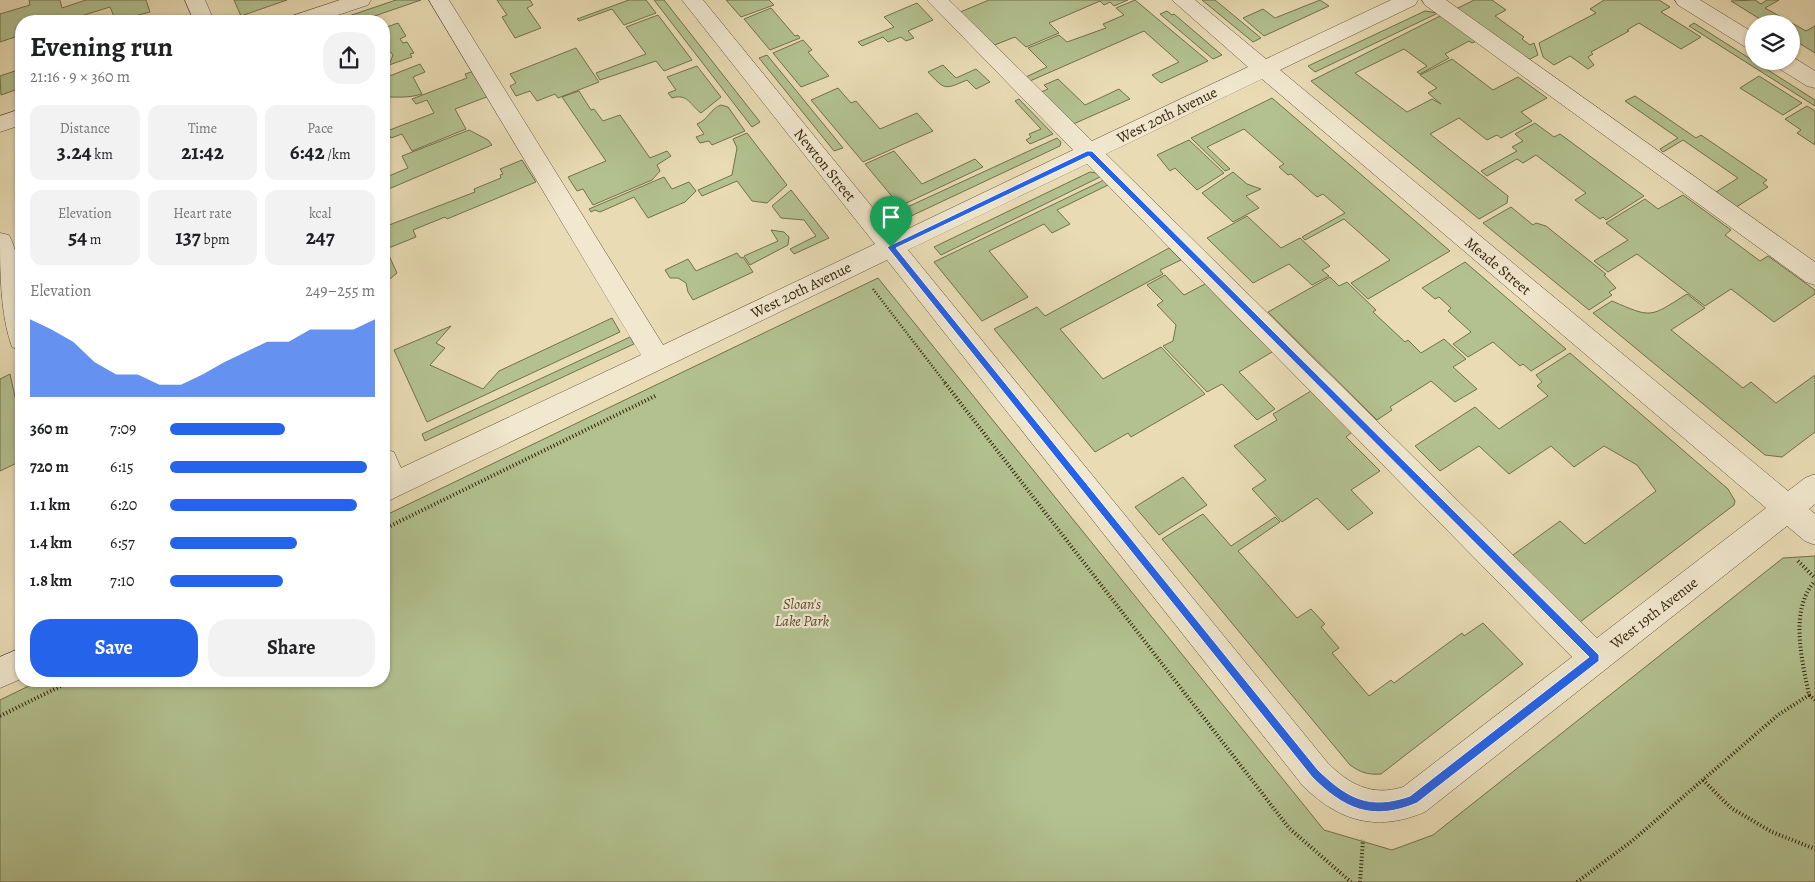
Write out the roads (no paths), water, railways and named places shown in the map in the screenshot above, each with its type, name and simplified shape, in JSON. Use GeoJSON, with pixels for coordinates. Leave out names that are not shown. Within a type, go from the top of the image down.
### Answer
{"type":"FeatureCollection","features":[{"type":"Feature","properties":{"kind":"street"},"geometry":{"type":"LineString","coordinates":[[195,0],[201,15]]}},
{"type":"Feature","properties":{"kind":"street"},"geometry":{"type":"LineString","coordinates":[[317,15],[361,0]]}},
{"type":"Feature","properties":{"kind":"street"},"geometry":{"type":"LineString","coordinates":[[440,0],[657,358]]}},
{"type":"Feature","properties":{"kind":"street","name":"Newton Street"},"geometry":{"type":"LineString","coordinates":[[692,0],[1315,774],[1333,792],[1365,806]]}},
{"type":"Feature","properties":{"kind":"street"},"geometry":{"type":"LineString","coordinates":[[937,0],[1596,658]]}},
{"type":"Feature","properties":{"kind":"street","name":"Meade Street"},"geometry":{"type":"LineString","coordinates":[[1182,0],[1815,532]]}},
{"type":"Feature","properties":{"kind":"street","name":"West 20th Avenue"},"geometry":{"type":"LineString","coordinates":[[390,478],[657,358],[1408,0]]}},
{"type":"Feature","properties":{"kind":"street"},"geometry":{"type":"LineString","coordinates":[[1432,0],[1815,275]]}},
{"type":"Feature","properties":{"kind":"street"},"geometry":{"type":"LineString","coordinates":[[1685,0],[1745,37]]}},
{"type":"Feature","properties":{"kind":"street"},"geometry":{"type":"LineString","coordinates":[[1797,70],[1815,82]]}},
{"type":"Feature","properties":{"kind":"street"},"geometry":{"type":"LineString","coordinates":[[0,124],[15,119]]}},
{"type":"Feature","properties":{"kind":"street"},"geometry":{"type":"LineString","coordinates":[[0,242],[15,312]]}},
{"type":"Feature","properties":{"kind":"street","name":"West 19th Avenue"},"geometry":{"type":"LineString","coordinates":[[1365,806],[1392,807],[1413,800],[1815,487]]}},
{"type":"Feature","properties":{"kind":"street"},"geometry":{"type":"LineString","coordinates":[[0,673],[15,666]]}},
{"type":"Feature","properties":{"kind":"park label","name":"Sloan's Lake Park"},"geometry":{"type":"Point","coordinates":[802,612]}}]}
